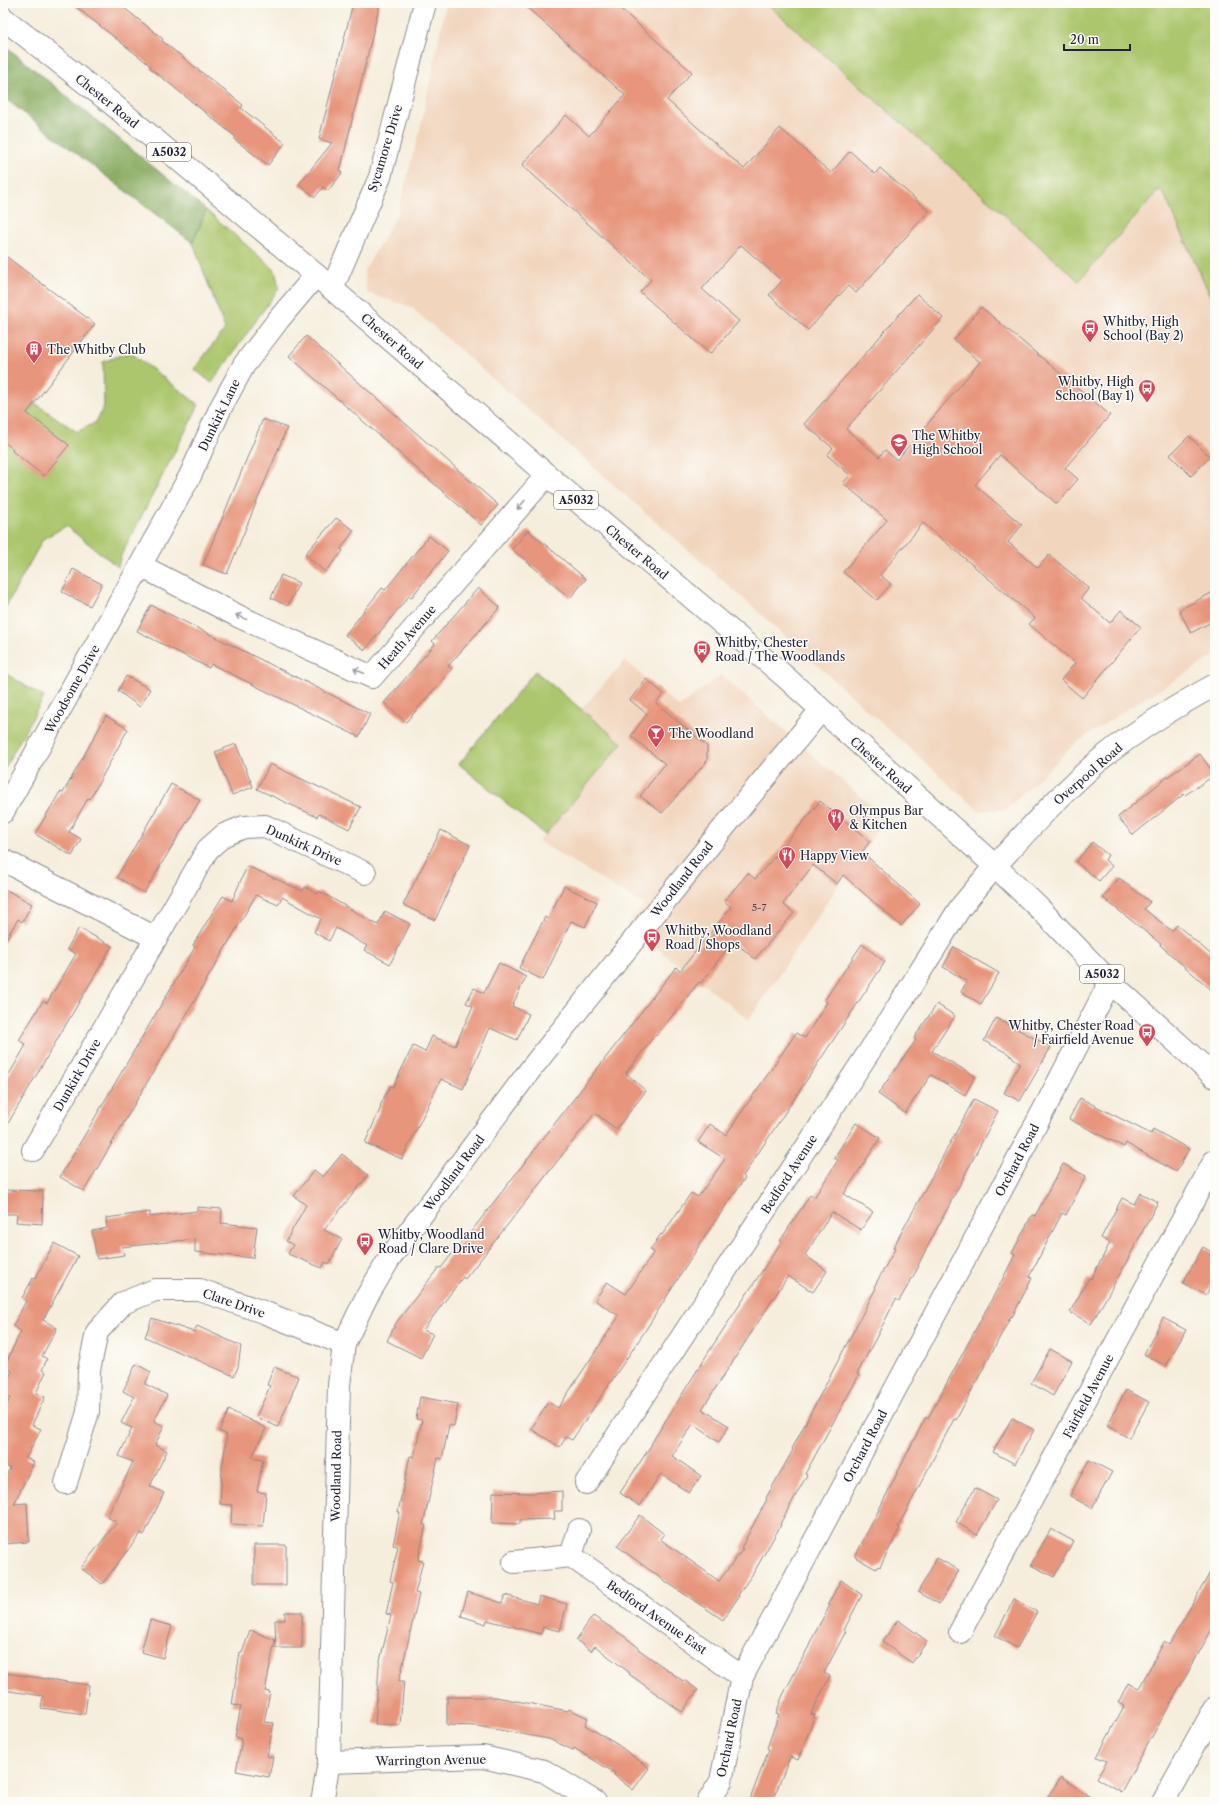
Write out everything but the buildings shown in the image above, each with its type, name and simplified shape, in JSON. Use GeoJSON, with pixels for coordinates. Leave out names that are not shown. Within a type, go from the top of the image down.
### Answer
{"type":"FeatureCollection","features":[{"type":"Feature","properties":{"kind":"street","name":"Sycamore Drive"},"geometry":{"type":"LineString","coordinates":[[332,289],[380,177],[425,3]]}},
{"type":"Feature","properties":{"kind":"street","name":"Chester Road"},"geometry":{"type":"LineString","coordinates":[[3,18],[110,102],[316,275],[546,475],[784,675],[995,866],[1110,982],[1215,1077]]}},
{"type":"Feature","properties":{"kind":"street","name":"Dunkirk Lane"},"geometry":{"type":"LineString","coordinates":[[141,566],[190,476],[221,407],[244,365],[278,319],[316,275]]}},
{"type":"Feature","properties":{"kind":"street","name":"Heath Avenue"},"geometry":{"type":"LineString","coordinates":[[141,566],[240,617],[372,677],[546,475]]}},
{"type":"Feature","properties":{"kind":"street","name":"Woodsome Drive"},"geometry":{"type":"LineString","coordinates":[[3,812],[141,566]]}},
{"type":"Feature","properties":{"kind":"street","name":"Overpool Road"},"geometry":{"type":"LineString","coordinates":[[995,866],[1044,812],[1104,757],[1175,706],[1215,685]]}},
{"type":"Feature","properties":{"kind":"street","name":"Woodland Road"},"geometry":{"type":"LineString","coordinates":[[322,1802],[329,1762],[339,1385],[344,1344],[366,1298],[392,1256],[526,1076],[716,837],[821,710]]}},
{"type":"Feature","properties":{"kind":"street","name":"Dunkirk Drive"},"geometry":{"type":"LineString","coordinates":[[33,1150],[208,849],[224,835],[244,827],[265,826],[365,873]]}},
{"type":"Feature","properties":{"kind":"street"},"geometry":{"type":"LineString","coordinates":[[3,860],[156,938]]}},
{"type":"Feature","properties":{"kind":"street","name":"Bedford Avenue"},"geometry":{"type":"LineString","coordinates":[[586,1483],[884,1029],[960,908],[995,866]]}},
{"type":"Feature","properties":{"kind":"street","name":"Orchard Road"},"geometry":{"type":"LineString","coordinates":[[708,1802],[721,1781],[742,1677],[1049,1100],[1110,982]]}},
{"type":"Feature","properties":{"kind":"street","name":"Fairfield Avenue"},"geometry":{"type":"LineString","coordinates":[[960,1632],[1215,1160]]}},
{"type":"Feature","properties":{"kind":"street","name":"Clare Drive"},"geometry":{"type":"LineString","coordinates":[[66,1483],[88,1412],[89,1370],[98,1332],[123,1303],[155,1290],[200,1290],[263,1312],[344,1344]]}},
{"type":"Feature","properties":{"kind":"street"},"geometry":{"type":"LineString","coordinates":[[514,1562],[571,1556],[579,1530]]}},
{"type":"Feature","properties":{"kind":"street","name":"Bedford Avenue East"},"geometry":{"type":"LineString","coordinates":[[571,1556],[742,1677]]}},
{"type":"Feature","properties":{"kind":"street"},"geometry":{"type":"LineString","coordinates":[[1163,1802],[1215,1708]]}},
{"type":"Feature","properties":{"kind":"street","name":"Warrington Avenue"},"geometry":{"type":"LineString","coordinates":[[329,1762],[483,1757],[544,1771],[595,1802]]}},
{"type":"Feature","properties":{"kind":"shaded area","name":"The Whitby High School"},"geometry":{"type":"Polygon","coordinates":[[[446,3],[948,3],[1164,194],[1215,306],[1215,656],[1127,709],[1075,744],[1007,809],[979,811],[754,608],[411,307],[367,293],[364,271],[397,215],[421,125],[446,3]]]}},
{"type":"Feature","properties":{"kind":"shaded area"},"geometry":{"type":"Polygon","coordinates":[[[625,661],[679,707],[721,675],[885,818],[749,1020],[627,925],[644,905],[538,841],[545,835],[621,743],[581,709],[625,661]]]}},
{"type":"Feature","properties":{"kind":"green space"},"geometry":{"type":"Polygon","coordinates":[[[766,3],[1215,3],[1215,306],[1164,194],[1159,190],[1079,281],[766,3]]]}},
{"type":"Feature","properties":{"kind":"green space"},"geometry":{"type":"Polygon","coordinates":[[[3,44],[206,210],[193,243],[3,97],[3,44]]]}},
{"type":"Feature","properties":{"kind":"green space"},"geometry":{"type":"Polygon","coordinates":[[[206,210],[275,270],[279,288],[212,383],[194,369],[225,329],[193,243],[206,210]]]}},
{"type":"Feature","properties":{"kind":"green space"},"geometry":{"type":"Polygon","coordinates":[[[130,352],[199,405],[121,556],[118,567],[66,526],[43,539],[3,612],[3,441],[5,443],[35,403],[77,432],[96,422],[104,406],[103,362],[130,352]]]}},
{"type":"Feature","properties":{"kind":"green space"},"geometry":{"type":"Polygon","coordinates":[[[535,671],[622,743],[545,835],[459,764],[535,671]]]}},
{"type":"Feature","properties":{"kind":"green space"},"geometry":{"type":"Polygon","coordinates":[[[3,672],[44,697],[3,771],[3,672]]]}},
{"type":"Feature","properties":{"kind":"place","name":"Whitby, High School (Bay 2)"},"geometry":{"type":"Point","coordinates":[1090,343]}},
{"type":"Feature","properties":{"kind":"place","name":"The Whitby Club"},"geometry":{"type":"Point","coordinates":[34,364]}},
{"type":"Feature","properties":{"kind":"place","name":"Whitby, High School (Bay 1)"},"geometry":{"type":"Point","coordinates":[1147,403]}},
{"type":"Feature","properties":{"kind":"place","name":"The Whitby High School"},"geometry":{"type":"Point","coordinates":[899,457]}},
{"type":"Feature","properties":{"kind":"place","name":"Whitby, Chester Road / The Woodlands"},"geometry":{"type":"Point","coordinates":[702,664]}},
{"type":"Feature","properties":{"kind":"place","name":"The Woodland"},"geometry":{"type":"Point","coordinates":[656,748]}},
{"type":"Feature","properties":{"kind":"place","name":"Olympus Bar & Kitchen"},"geometry":{"type":"Point","coordinates":[836,832]}},
{"type":"Feature","properties":{"kind":"place","name":"Happy View"},"geometry":{"type":"Point","coordinates":[787,870]}},
{"type":"Feature","properties":{"kind":"place","name":"Whitby, Woodland Road / Shops"},"geometry":{"type":"Point","coordinates":[652,952]}},
{"type":"Feature","properties":{"kind":"place","name":"Whitby, Chester Road / Fairfield Avenue"},"geometry":{"type":"Point","coordinates":[1147,1047]}},
{"type":"Feature","properties":{"kind":"place","name":"Whitby, Woodland Road / Clare Drive"},"geometry":{"type":"Point","coordinates":[365,1256]}}]}
